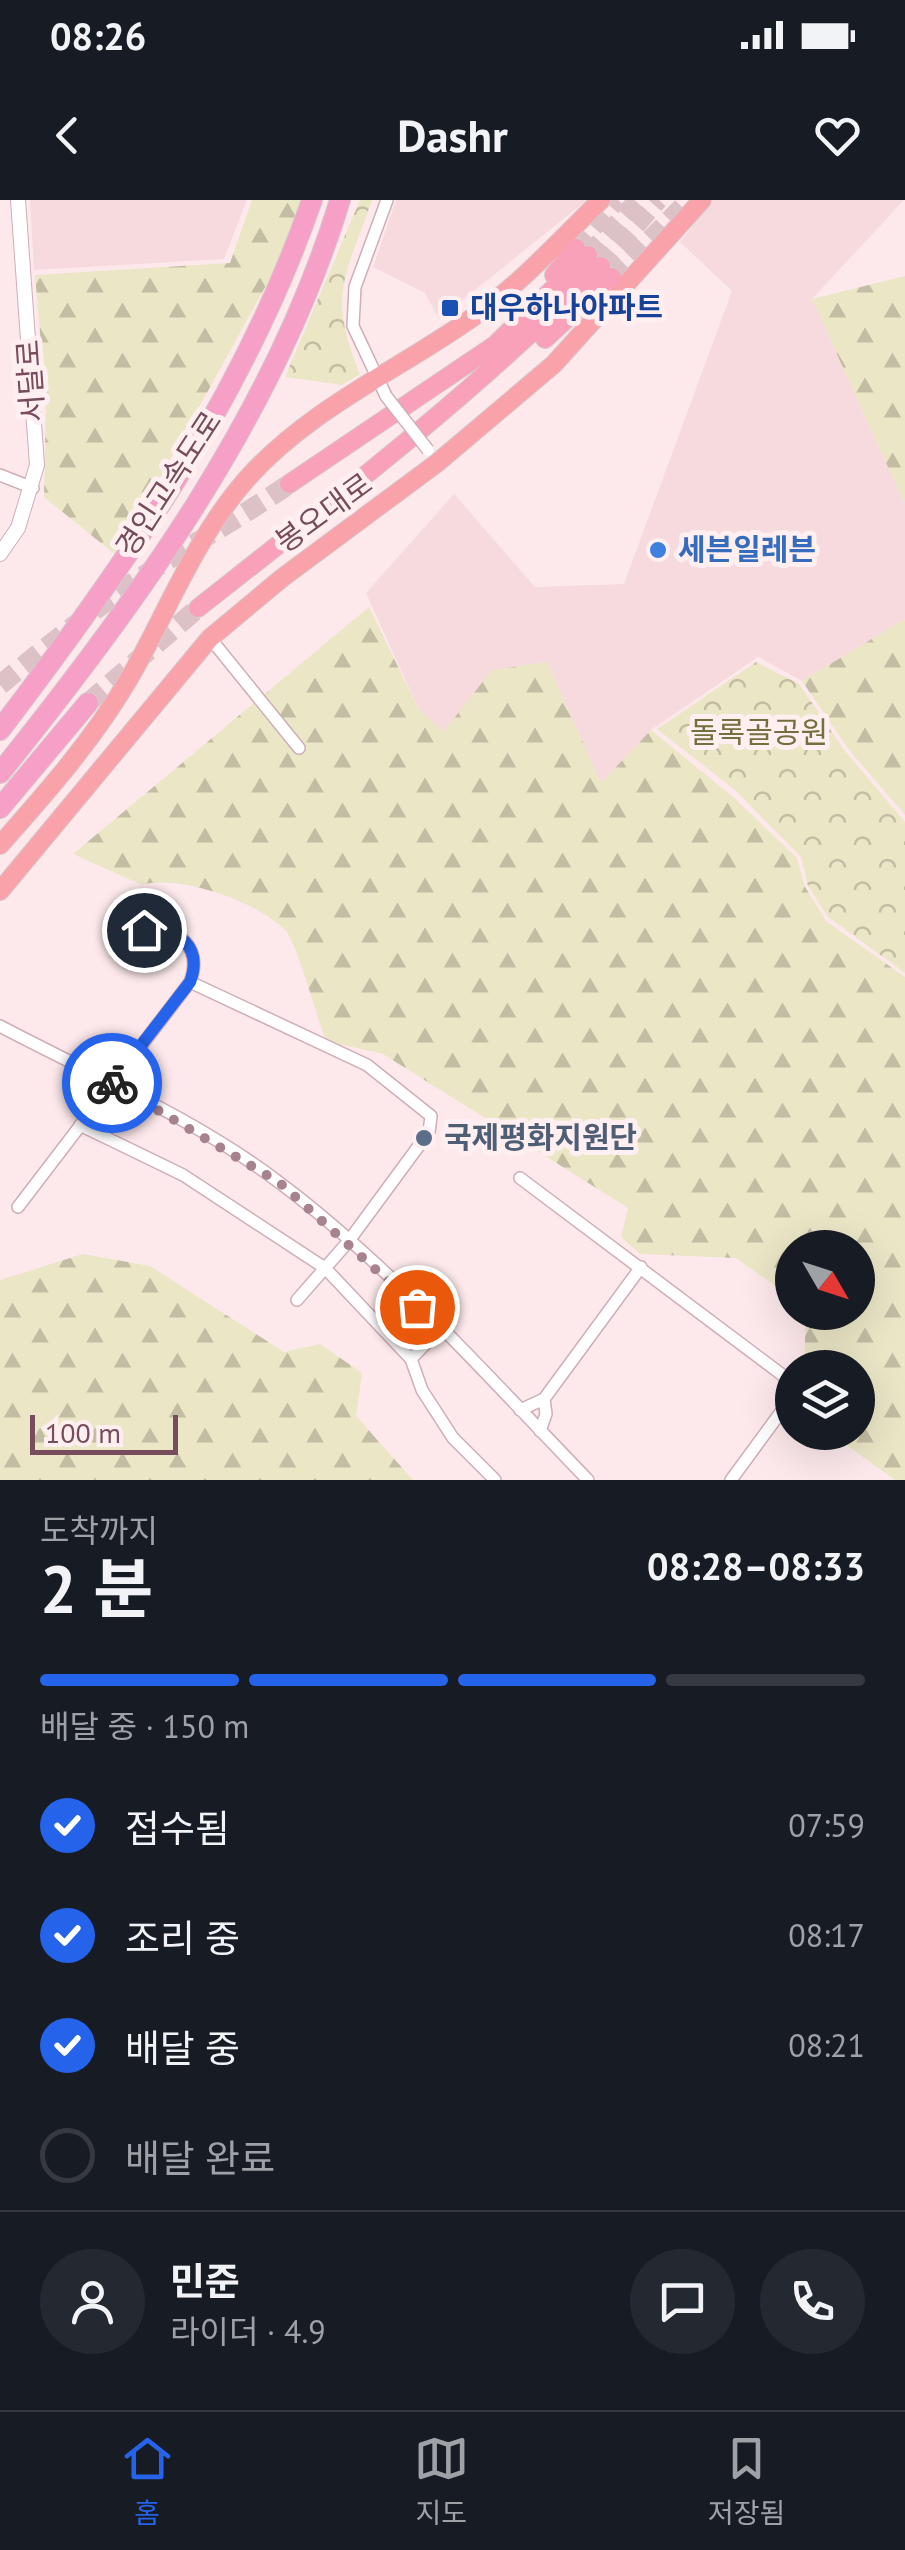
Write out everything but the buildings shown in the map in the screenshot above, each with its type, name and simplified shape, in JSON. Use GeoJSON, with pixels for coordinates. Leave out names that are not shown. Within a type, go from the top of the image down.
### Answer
{"type":"FeatureCollection","features":[{"type":"Feature","properties":{"kind":"highway","name":"경인고속도로"},"geometry":{"type":"LineString","coordinates":[[0,730],[86,618],[190,458],[267,316],[312,200]]}},
{"type":"Feature","properties":{"kind":"highway","name":"경인고속도로"},"geometry":{"type":"LineString","coordinates":[[0,773],[163,553],[213,476],[298,315],[340,200]]}},
{"type":"Feature","properties":{"kind":"highway","name":"봉오대로"},"geometry":{"type":"LineString","coordinates":[[198,608],[511,356],[594,262],[495,346],[289,484]]}},
{"type":"Feature","properties":{"kind":"highway"},"geometry":{"type":"LineString","coordinates":[[0,808],[88,703]]}},
{"type":"Feature","properties":{"kind":"main road"},"geometry":{"type":"LineString","coordinates":[[0,846],[105,716],[191,558],[246,480],[272,453],[378,378],[468,322],[511,288],[601,200]]}},
{"type":"Feature","properties":{"kind":"main road","name":"봉오대로"},"geometry":{"type":"LineString","coordinates":[[0,891],[210,638],[432,457],[554,364],[702,200]]}},
{"type":"Feature","properties":{"kind":"street","name":"서달로"},"geometry":{"type":"LineString","coordinates":[[0,554],[18,528],[37,465],[18,200]]}},
{"type":"Feature","properties":{"kind":"street"},"geometry":{"type":"LineString","coordinates":[[387,200],[356,288],[353,326],[386,396],[432,457]]}},
{"type":"Feature","properties":{"kind":"street"},"geometry":{"type":"LineString","coordinates":[[0,475],[32,488]]}},
{"type":"Feature","properties":{"kind":"street"},"geometry":{"type":"LineString","coordinates":[[210,638],[299,748]]}},
{"type":"Feature","properties":{"kind":"street"},"geometry":{"type":"LineString","coordinates":[[18,1207],[190,982],[196,962],[191,946],[171,932],[144,930]]}},
{"type":"Feature","properties":{"kind":"street"},"geometry":{"type":"LineString","coordinates":[[190,982],[367,1064],[431,1116],[429,1132],[348,1242],[297,1300]]}},
{"type":"Feature","properties":{"kind":"street"},"geometry":{"type":"LineString","coordinates":[[0,1026],[247,1160],[348,1242],[440,1329],[588,1480]]}},
{"type":"Feature","properties":{"kind":"street"},"geometry":{"type":"LineString","coordinates":[[80,1125],[183,1175],[325,1268],[411,1359],[422,1390],[453,1438],[495,1480]]}},
{"type":"Feature","properties":{"kind":"street"},"geometry":{"type":"LineString","coordinates":[[520,1178],[772,1364],[788,1383],[790,1401],[731,1480]]}},
{"type":"Feature","properties":{"kind":"street"},"geometry":{"type":"LineString","coordinates":[[520,1410],[544,1398],[641,1268]]}},
{"type":"Feature","properties":{"kind":"street"},"geometry":{"type":"LineString","coordinates":[[411,1359],[440,1329]]}},
{"type":"Feature","properties":{"kind":"street"},"geometry":{"type":"LineString","coordinates":[[540,1431],[546,1414],[544,1398]]}},
{"type":"Feature","properties":{"kind":"shaded area"},"geometry":{"type":"Polygon","coordinates":[[[30,200],[247,200],[224,259],[34,270],[30,200]]]}},
{"type":"Feature","properties":{"kind":"shaded area"},"geometry":{"type":"Polygon","coordinates":[[[396,200],[587,200],[439,319],[425,293],[373,267],[396,200]]]}},
{"type":"Feature","properties":{"kind":"shaded area"},"geometry":{"type":"Polygon","coordinates":[[[713,200],[904,200],[812,299],[905,505],[905,619],[802,681],[758,657],[651,730],[601,784],[547,662],[492,671],[444,732],[419,710],[366,593],[454,494],[535,587],[624,584],[732,291],[680,242],[713,200]]]}},
{"type":"Feature","properties":{"kind":"green space"},"geometry":{"type":"Polygon","coordinates":[[[252,200],[301,200],[274,271],[117,556],[44,497],[46,403],[35,275],[230,263],[252,200]]]}},
{"type":"Feature","properties":{"kind":"green space"},"geometry":{"type":"Polygon","coordinates":[[[360,200],[372,200],[348,268],[342,304],[344,324],[360,374],[342,385],[285,377],[360,200]]]}},
{"type":"Feature","properties":{"kind":"green space"},"geometry":{"type":"Polygon","coordinates":[[[905,276],[905,505],[812,299],[905,276]]]}},
{"type":"Feature","properties":{"kind":"green space"},"geometry":{"type":"Polygon","coordinates":[[[369,607],[419,710],[444,731],[492,670],[547,662],[601,783],[651,730],[733,797],[797,858],[805,887],[827,922],[905,977],[905,1480],[895,1480],[854,1450],[875,1450],[875,1350],[805,1350],[805,1330],[875,1330],[875,1230],[775,1230],[775,1286],[736,1258],[640,1254],[621,1237],[628,1208],[383,1054],[326,1041],[291,939],[274,920],[218,893],[176,883],[142,885],[73,854],[369,607]]]}},
{"type":"Feature","properties":{"kind":"green space"},"geometry":{"type":"Polygon","coordinates":[[[905,619],[905,815],[849,750],[802,681],[905,619]]]}},
{"type":"Feature","properties":{"kind":"green space","name":"돌록골공원"},"geometry":{"type":"Polygon","coordinates":[[[756,662],[799,684],[845,751],[905,822],[905,973],[828,917],[808,886],[801,857],[735,790],[657,729],[756,662]]]}},
{"type":"Feature","properties":{"kind":"green space"},"geometry":{"type":"Polygon","coordinates":[[[83,1254],[150,1266],[284,1352],[320,1344],[362,1373],[356,1416],[413,1480],[0,1480],[0,1280],[83,1254]]]}},
{"type":"Feature","properties":{"kind":"tunnel"},"geometry":{"type":"LineString","coordinates":[[576,248],[618,200]]}},
{"type":"Feature","properties":{"kind":"tunnel"},"geometry":{"type":"LineString","coordinates":[[588,255],[637,200]]}},
{"type":"Feature","properties":{"kind":"tunnel"},"geometry":{"type":"LineString","coordinates":[[601,266],[659,200]]}},
{"type":"Feature","properties":{"kind":"tunnel"},"geometry":{"type":"LineString","coordinates":[[612,277],[688,200]]}},
{"type":"Feature","properties":{"kind":"tunnel"},"geometry":{"type":"LineString","coordinates":[[0,685],[127,587],[289,484]]}},
{"type":"Feature","properties":{"kind":"tunnel"},"geometry":{"type":"LineString","coordinates":[[88,703],[198,608]]}},
{"type":"Feature","properties":{"kind":"way so far"},"geometry":{"type":"LineString","coordinates":[[112,1083],[280,1183],[417,1307]]}},
{"type":"Feature","properties":{"kind":"place","name":"대우하나아파트"},"geometry":{"type":"Point","coordinates":[450,308]}},
{"type":"Feature","properties":{"kind":"place","name":"세븐일레븐"},"geometry":{"type":"Point","coordinates":[658,550]}},
{"type":"Feature","properties":{"kind":"place","name":"국제평화지원단"},"geometry":{"type":"Point","coordinates":[424,1138]}},
{"type":"Feature","properties":{"kind":"route"},"geometry":{"type":"LineString","coordinates":[[112,1083],[190,982],[196,962],[191,946],[171,932],[158,928],[144,930]]}}]}
